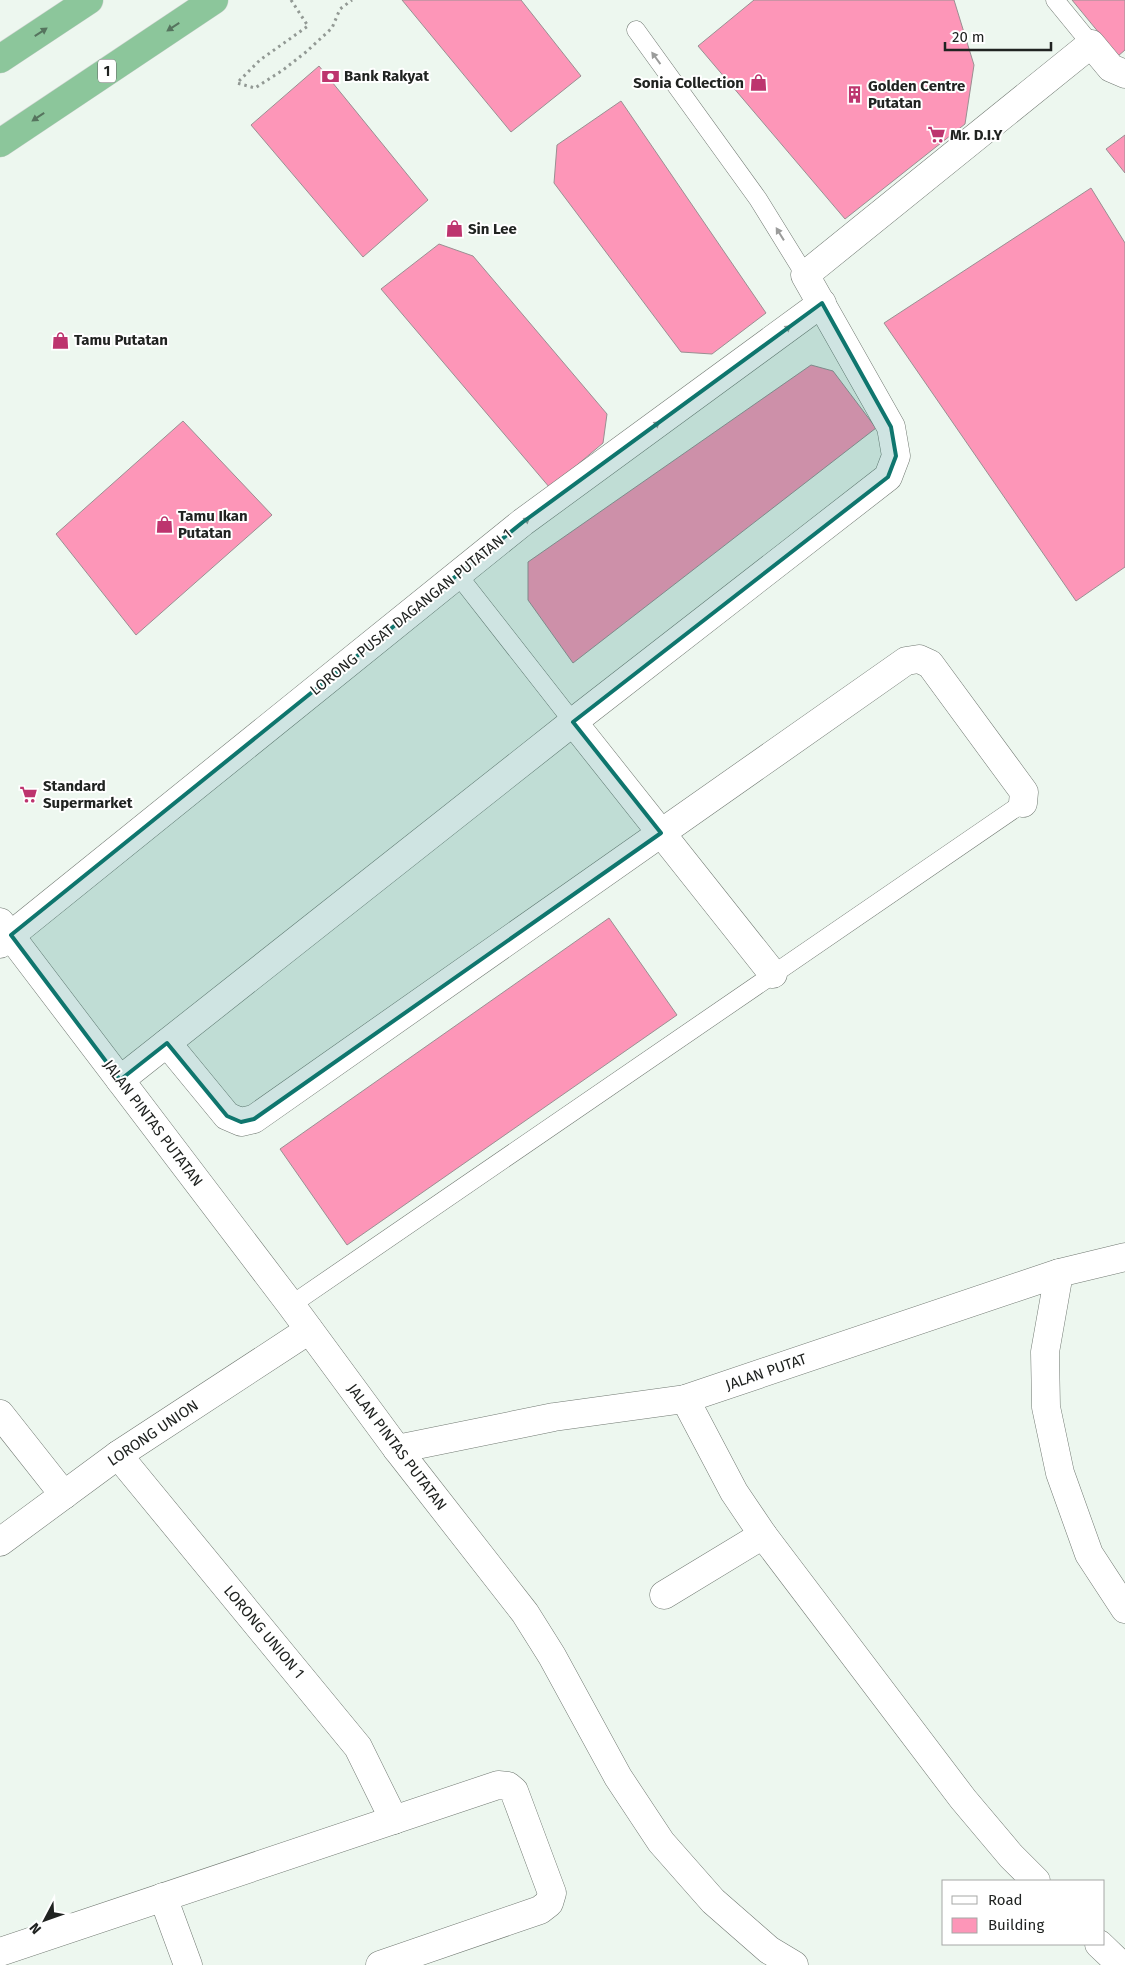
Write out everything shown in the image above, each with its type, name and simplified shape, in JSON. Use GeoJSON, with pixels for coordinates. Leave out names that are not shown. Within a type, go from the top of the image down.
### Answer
{"type":"FeatureCollection","features":[{"type":"Feature","properties":{"kind":"highway"},"geometry":{"type":"LineString","coordinates":[[0,59],[89,0]]}},
{"type":"Feature","properties":{"kind":"highway","name":"1"},"geometry":{"type":"LineString","coordinates":[[0,143],[214,0]]}},
{"type":"Feature","properties":{"kind":"street"},"geometry":{"type":"LineString","coordinates":[[120,1080],[573,722],[888,477],[896,456],[891,427],[805,276],[1091,44],[1111,68],[1125,74]]}},
{"type":"Feature","properties":{"kind":"street","name":"LORONG PUSAT DAGANGAN PUTATAN 1"},"geometry":{"type":"LineString","coordinates":[[4,934],[523,522],[822,303]]}},
{"type":"Feature","properties":{"kind":"street"},"geometry":{"type":"LineString","coordinates":[[167,1043],[227,1116],[241,1122],[254,1119],[906,661],[919,659],[930,664],[1024,792],[1023,803]]}},
{"type":"Feature","properties":{"kind":"street"},"geometry":{"type":"LineString","coordinates":[[573,722],[773,974]]}},
{"type":"Feature","properties":{"kind":"street","name":"JALAN PINTAS PUTATAN"},"geometry":{"type":"LineString","coordinates":[[4,934],[120,1080],[397,1449],[525,1614],[552,1656],[618,1777],[661,1842],[713,1901],[769,1950],[794,1965]]}},
{"type":"Feature","properties":{"kind":"street","name":"JALAN PUTAT"},"geometry":{"type":"LineString","coordinates":[[397,1449],[554,1417],[684,1399],[1059,1273],[1125,1257]]}},
{"type":"Feature","properties":{"kind":"street"},"geometry":{"type":"LineString","coordinates":[[1059,1273],[1045,1352],[1046,1407],[1060,1473],[1089,1554],[1125,1609]]}},
{"type":"Feature","properties":{"kind":"street","name":"LORONG UNION"},"geometry":{"type":"LineString","coordinates":[[0,1542],[118,1455],[309,1330]]}},
{"type":"Feature","properties":{"kind":"street"},"geometry":{"type":"LineString","coordinates":[[684,1399],[734,1492],[763,1535],[964,1799],[1010,1856],[1035,1880]]}},
{"type":"Feature","properties":{"kind":"street"},"geometry":{"type":"LineString","coordinates":[[0,1414],[64,1494]]}},
{"type":"Feature","properties":{"kind":"street","name":"LORONG UNION 1"},"geometry":{"type":"LineString","coordinates":[[118,1455],[358,1747],[394,1820]]}},
{"type":"Feature","properties":{"kind":"street"},"geometry":{"type":"LineString","coordinates":[[664,1595],[763,1535]]}},
{"type":"Feature","properties":{"kind":"street"},"geometry":{"type":"LineString","coordinates":[[0,1952],[498,1785],[508,1786],[514,1791],[552,1893],[549,1903],[540,1910],[380,1965]]}},
{"type":"Feature","properties":{"kind":"street"},"geometry":{"type":"LineString","coordinates":[[163,1897],[188,1965]]}},
{"type":"Feature","properties":{"kind":"street"},"geometry":{"type":"LineString","coordinates":[[1100,1945],[1121,1965]]}},
{"type":"Feature","properties":{"kind":"lane"},"geometry":{"type":"LineString","coordinates":[[1055,0],[1091,44]]}},
{"type":"Feature","properties":{"kind":"lane"},"geometry":{"type":"LineString","coordinates":[[636,30],[758,200],[805,276]]}},
{"type":"Feature","properties":{"kind":"lane"},"geometry":{"type":"LineString","coordinates":[[458,575],[573,722]]}},
{"type":"Feature","properties":{"kind":"lane"},"geometry":{"type":"LineString","coordinates":[[290,1305],[1023,803]]}},
{"type":"Feature","properties":{"kind":"path"},"geometry":{"type":"LineString","coordinates":[[291,0],[308,26],[260,60],[237,83],[255,88],[283,70],[332,28],[340,9],[352,0]]}},
{"type":"Feature","properties":{"kind":"highlighted area"},"geometry":{"type":"Polygon","coordinates":[[[822,303],[891,427],[896,456],[888,477],[573,722],[661,833],[254,1119],[241,1122],[227,1116],[167,1043],[120,1080],[11,935],[523,522],[822,303]]]}},
{"type":"Feature","properties":{"kind":"building"},"geometry":{"type":"Polygon","coordinates":[[[402,0],[521,0],[581,76],[511,132],[402,0]]]}},
{"type":"Feature","properties":{"kind":"building","name":"Golden Centre Putatan"},"geometry":{"type":"Polygon","coordinates":[[[754,0],[954,0],[974,65],[965,124],[845,219],[698,46],[754,0]]]}},
{"type":"Feature","properties":{"kind":"building"},"geometry":{"type":"Polygon","coordinates":[[[1072,0],[1125,0],[1125,50],[1118,56],[1072,0]]]}},
{"type":"Feature","properties":{"kind":"building"},"geometry":{"type":"Polygon","coordinates":[[[319,66],[428,200],[363,257],[251,125],[319,66]]]}},
{"type":"Feature","properties":{"kind":"building"},"geometry":{"type":"Polygon","coordinates":[[[621,101],[766,313],[712,354],[681,352],[554,183],[557,145],[621,101]]]}},
{"type":"Feature","properties":{"kind":"building"},"geometry":{"type":"Polygon","coordinates":[[[1125,135],[1125,173],[1106,149],[1125,135]]]}},
{"type":"Feature","properties":{"kind":"building"},"geometry":{"type":"Polygon","coordinates":[[[1091,188],[1125,243],[1125,567],[1076,601],[884,323],[1091,188]]]}},
{"type":"Feature","properties":{"kind":"building"},"geometry":{"type":"Polygon","coordinates":[[[439,244],[473,256],[607,414],[603,443],[550,488],[381,289],[439,244]]]}},
{"type":"Feature","properties":{"kind":"building"},"geometry":{"type":"Polygon","coordinates":[[[811,365],[833,371],[876,428],[573,663],[528,600],[528,562],[811,365]]]}},
{"type":"Feature","properties":{"kind":"building","name":"Tamu Ikan Putatan"},"geometry":{"type":"Polygon","coordinates":[[[183,421],[272,515],[136,635],[56,534],[183,421]]]}},
{"type":"Feature","properties":{"kind":"building"},"geometry":{"type":"Polygon","coordinates":[[[609,918],[677,1015],[347,1245],[280,1149],[609,918]]]}},
{"type":"Feature","properties":{"kind":"place","name":"Bank Rakyat"},"geometry":{"type":"Point","coordinates":[330,76]}},
{"type":"Feature","properties":{"kind":"place","name":"Sonia Collection"},"geometry":{"type":"Point","coordinates":[758,83]}},
{"type":"Feature","properties":{"kind":"place","name":"Golden Centre Putatan"},"geometry":{"type":"Point","coordinates":[854,95]}},
{"type":"Feature","properties":{"kind":"place","name":"Mr. D.I.Y"},"geometry":{"type":"Point","coordinates":[936,135]}},
{"type":"Feature","properties":{"kind":"place","name":"Sin Lee"},"geometry":{"type":"Point","coordinates":[454,229]}},
{"type":"Feature","properties":{"kind":"place","name":"Tamu Putatan"},"geometry":{"type":"Point","coordinates":[60,340]}},
{"type":"Feature","properties":{"kind":"place","name":"Tamu Ikan Putatan"},"geometry":{"type":"Point","coordinates":[164,525]}},
{"type":"Feature","properties":{"kind":"place","name":"Standard Supermarket"},"geometry":{"type":"Point","coordinates":[29,795]}}]}
